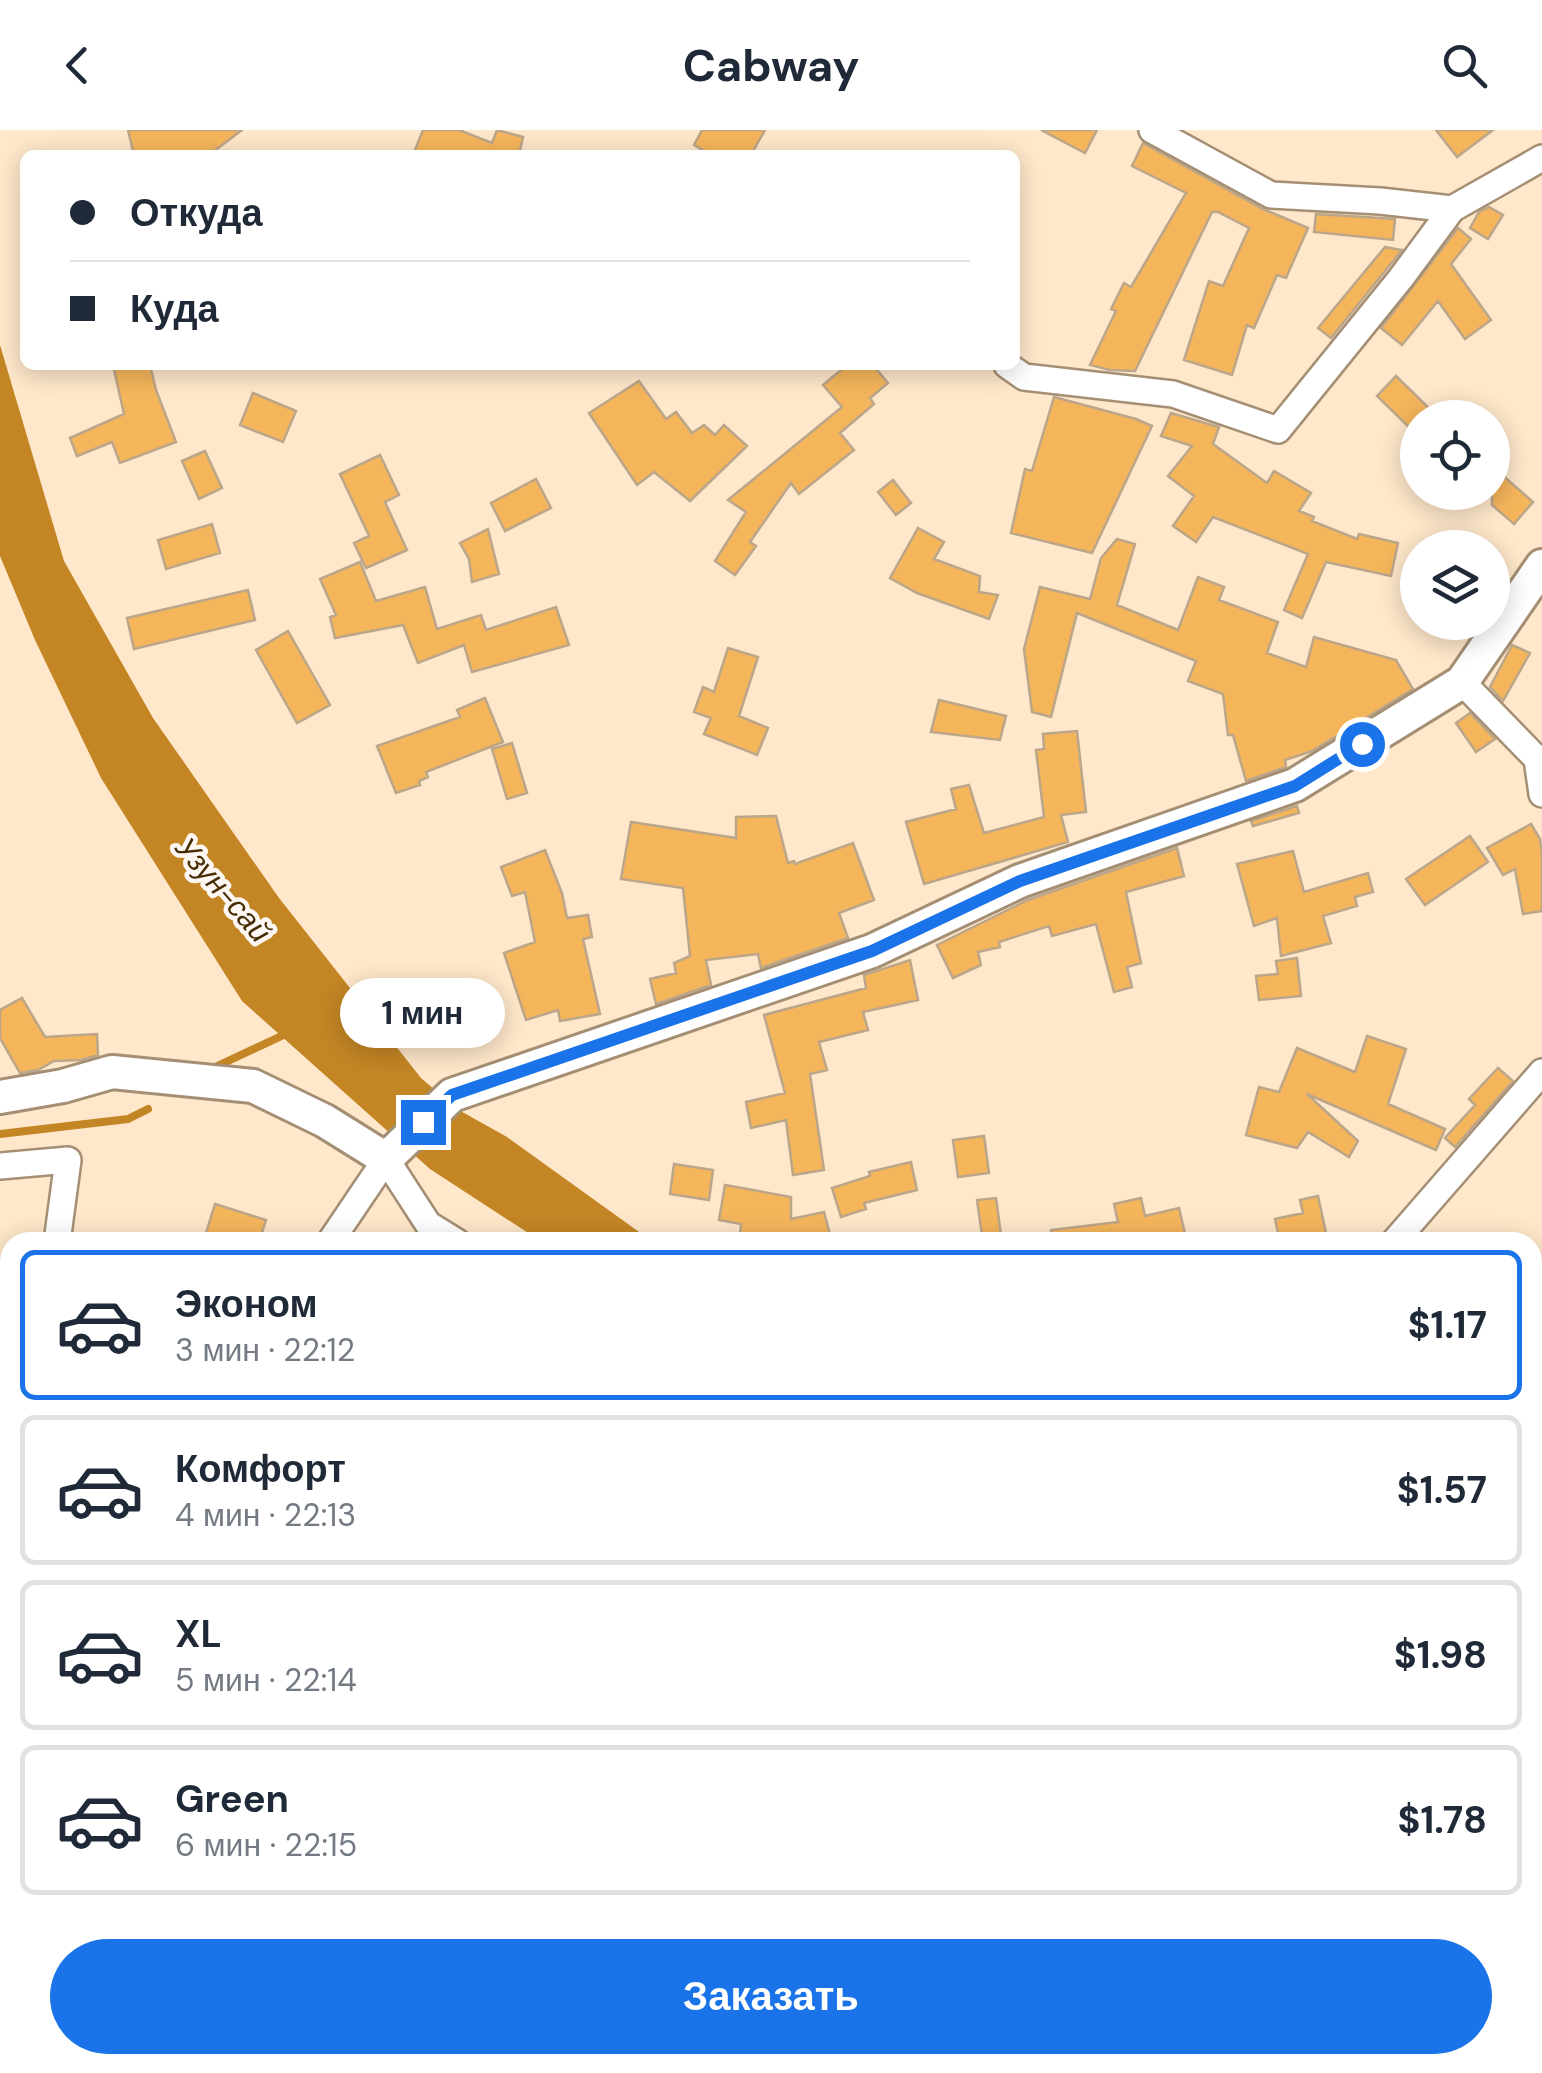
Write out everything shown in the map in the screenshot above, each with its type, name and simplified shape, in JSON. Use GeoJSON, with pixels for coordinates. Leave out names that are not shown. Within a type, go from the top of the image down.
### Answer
{"type":"FeatureCollection","features":[{"type":"Feature","properties":{"kind":"street"},"geometry":{"type":"LineString","coordinates":[[1152,130],[1271,195],[1452,209]]}},
{"type":"Feature","properties":{"kind":"street"},"geometry":{"type":"LineString","coordinates":[[1015,370],[1024,376],[1173,394],[1278,430],[1452,209],[1542,158]]}},
{"type":"Feature","properties":{"kind":"street"},"geometry":{"type":"LineString","coordinates":[[337,1232],[390,1154],[452,1095],[872,951],[1020,881],[1295,786],[1462,682],[1542,566]]}},
{"type":"Feature","properties":{"kind":"street"},"geometry":{"type":"LineString","coordinates":[[1462,682],[1537,759],[1542,794]]}},
{"type":"Feature","properties":{"kind":"street"},"geometry":{"type":"LineString","coordinates":[[0,1097],[112,1072],[253,1086],[390,1154],[428,1224],[441,1232]]}},
{"type":"Feature","properties":{"kind":"street"},"geometry":{"type":"LineString","coordinates":[[1403,1232],[1542,1072]]}},
{"type":"Feature","properties":{"kind":"street"},"geometry":{"type":"LineString","coordinates":[[0,1166],[68,1160],[58,1232]]}},
{"type":"Feature","properties":{"kind":"water","name":"Узун-сай"},"geometry":{"type":"Polygon","coordinates":[[[0,345],[64,561],[153,718],[279,898],[421,1078],[457,1109],[507,1137],[639,1232],[527,1232],[430,1169],[242,1001],[101,778],[0,556],[0,345]]]}},
{"type":"Feature","properties":{"kind":"building"},"geometry":{"type":"Polygon","coordinates":[[[128,130],[242,130],[216,150],[133,150],[128,130]]]}},
{"type":"Feature","properties":{"kind":"building"},"geometry":{"type":"Polygon","coordinates":[[[423,130],[459,130],[492,143],[497,130],[523,137],[520,150],[415,150],[423,130]]]}},
{"type":"Feature","properties":{"kind":"building"},"geometry":{"type":"Polygon","coordinates":[[[702,130],[765,130],[754,150],[702,150],[694,145],[702,130]]]}},
{"type":"Feature","properties":{"kind":"building"},"geometry":{"type":"Polygon","coordinates":[[[1041,130],[1097,130],[1085,153],[1041,130]]]}},
{"type":"Feature","properties":{"kind":"building"},"geometry":{"type":"Polygon","coordinates":[[[1436,130],[1493,130],[1457,157],[1436,130]]]}},
{"type":"Feature","properties":{"kind":"building"},"geometry":{"type":"Polygon","coordinates":[[[1143,143],[1263,209],[1308,228],[1286,278],[1277,275],[1254,328],[1247,325],[1232,375],[1184,360],[1209,281],[1223,286],[1249,228],[1218,212],[1212,212],[1135,371],[1090,365],[1116,311],[1111,309],[1124,283],[1131,287],[1186,193],[1132,166],[1143,143]]]}},
{"type":"Feature","properties":{"kind":"building"},"geometry":{"type":"Polygon","coordinates":[[[1489,207],[1503,215],[1488,239],[1470,228],[1479,212],[1489,207]]]}},
{"type":"Feature","properties":{"kind":"building"},"geometry":{"type":"Polygon","coordinates":[[[1316,214],[1395,219],[1393,240],[1314,232],[1316,214]]]}},
{"type":"Feature","properties":{"kind":"building"},"geometry":{"type":"Polygon","coordinates":[[[1458,228],[1471,239],[1451,264],[1491,320],[1465,339],[1438,301],[1402,345],[1381,328],[1458,228]]]}},
{"type":"Feature","properties":{"kind":"building"},"geometry":{"type":"Polygon","coordinates":[[[1385,247],[1402,250],[1331,338],[1318,328],[1385,247]]]}},
{"type":"Feature","properties":{"kind":"building"},"geometry":{"type":"Polygon","coordinates":[[[114,370],[151,370],[176,442],[120,463],[112,442],[77,456],[70,438],[124,414],[114,370]]]}},
{"type":"Feature","properties":{"kind":"building"},"geometry":{"type":"Polygon","coordinates":[[[841,370],[877,370],[888,383],[870,398],[874,404],[840,433],[854,450],[799,494],[791,483],[750,542],[756,546],[735,575],[715,561],[746,512],[728,500],[842,407],[823,385],[841,370]]]}},
{"type":"Feature","properties":{"kind":"building"},"geometry":{"type":"Polygon","coordinates":[[[1396,376],[1421,400],[1400,400],[1400,418],[1377,396],[1396,376]]]}},
{"type":"Feature","properties":{"kind":"building"},"geometry":{"type":"Polygon","coordinates":[[[639,381],[666,419],[676,412],[692,433],[704,425],[715,435],[724,425],[747,446],[690,501],[654,472],[637,485],[589,413],[639,381]]]}},
{"type":"Feature","properties":{"kind":"building"},"geometry":{"type":"Polygon","coordinates":[[[253,393],[296,411],[283,442],[240,425],[253,393]]]}},
{"type":"Feature","properties":{"kind":"building"},"geometry":{"type":"Polygon","coordinates":[[[1054,397],[1152,426],[1092,553],[1011,533],[1025,469],[1032,471],[1054,397]]]}},
{"type":"Feature","properties":{"kind":"building"},"geometry":{"type":"Polygon","coordinates":[[[1171,413],[1219,427],[1213,444],[1267,483],[1274,471],[1311,493],[1299,511],[1314,517],[1312,521],[1357,539],[1359,534],[1398,543],[1391,576],[1326,562],[1302,618],[1284,610],[1308,554],[1213,517],[1196,542],[1173,526],[1194,496],[1168,476],[1192,446],[1161,436],[1171,413]]]}},
{"type":"Feature","properties":{"kind":"building"},"geometry":{"type":"Polygon","coordinates":[[[205,451],[222,488],[199,499],[182,461],[205,451]]]}},
{"type":"Feature","properties":{"kind":"building"},"geometry":{"type":"Polygon","coordinates":[[[380,455],[399,495],[385,502],[407,550],[366,568],[354,543],[369,536],[340,474],[380,455]]]}},
{"type":"Feature","properties":{"kind":"building"},"geometry":{"type":"Polygon","coordinates":[[[536,479],[551,508],[505,531],[491,503],[536,479]]]}},
{"type":"Feature","properties":{"kind":"building"},"geometry":{"type":"Polygon","coordinates":[[[893,480],[911,503],[896,515],[878,492],[893,480]]]}},
{"type":"Feature","properties":{"kind":"building"},"geometry":{"type":"Polygon","coordinates":[[[1510,482],[1533,502],[1514,524],[1498,510],[1510,510],[1510,482]]]}},
{"type":"Feature","properties":{"kind":"building"},"geometry":{"type":"Polygon","coordinates":[[[212,524],[220,553],[166,569],[158,540],[212,524]]]}},
{"type":"Feature","properties":{"kind":"building"},"geometry":{"type":"Polygon","coordinates":[[[918,528],[944,542],[934,559],[980,576],[979,592],[998,595],[989,619],[917,593],[890,578],[918,528]]]}},
{"type":"Feature","properties":{"kind":"building"},"geometry":{"type":"Polygon","coordinates":[[[488,529],[499,574],[472,582],[469,559],[460,543],[488,529]]]}},
{"type":"Feature","properties":{"kind":"building"},"geometry":{"type":"Polygon","coordinates":[[[1117,539],[1135,544],[1117,605],[1178,630],[1198,577],[1224,587],[1219,600],[1278,622],[1267,653],[1306,667],[1314,637],[1396,660],[1413,689],[1312,751],[1285,760],[1286,767],[1246,781],[1233,735],[1228,735],[1223,694],[1188,681],[1196,661],[1077,613],[1051,717],[1032,712],[1024,649],[1040,587],[1090,599],[1101,558],[1117,539]]]}},
{"type":"Feature","properties":{"kind":"building"},"geometry":{"type":"Polygon","coordinates":[[[360,562],[376,601],[425,587],[437,629],[481,615],[486,630],[556,607],[569,645],[472,672],[464,645],[418,663],[403,625],[335,638],[330,617],[336,615],[320,579],[360,562]]]}},
{"type":"Feature","properties":{"kind":"building"},"geometry":{"type":"Polygon","coordinates":[[[248,590],[255,620],[134,649],[127,618],[248,590]]]}},
{"type":"Feature","properties":{"kind":"building"},"geometry":{"type":"Polygon","coordinates":[[[288,631],[330,705],[297,723],[256,650],[288,631]]]}},
{"type":"Feature","properties":{"kind":"building"},"geometry":{"type":"Polygon","coordinates":[[[1512,645],[1530,653],[1503,701],[1490,687],[1512,645]]]}},
{"type":"Feature","properties":{"kind":"building"},"geometry":{"type":"Polygon","coordinates":[[[728,648],[758,657],[739,716],[768,728],[757,755],[704,734],[711,718],[694,712],[703,687],[714,692],[728,648]]]}},
{"type":"Feature","properties":{"kind":"building"},"geometry":{"type":"Polygon","coordinates":[[[485,698],[503,742],[426,772],[428,777],[419,781],[420,785],[396,793],[377,746],[460,717],[457,710],[485,698]]]}},
{"type":"Feature","properties":{"kind":"building"},"geometry":{"type":"Polygon","coordinates":[[[939,700],[1006,716],[1000,740],[931,732],[939,700]]]}},
{"type":"Feature","properties":{"kind":"building"},"geometry":{"type":"Polygon","coordinates":[[[1470,713],[1495,739],[1476,752],[1456,723],[1470,713]]]}},
{"type":"Feature","properties":{"kind":"building"},"geometry":{"type":"Polygon","coordinates":[[[1077,731],[1086,812],[1061,815],[1068,842],[924,884],[906,822],[956,809],[951,789],[969,785],[984,833],[1044,817],[1036,750],[1044,749],[1043,734],[1077,731]]]}},
{"type":"Feature","properties":{"kind":"building"},"geometry":{"type":"Polygon","coordinates":[[[512,743],[527,793],[507,799],[492,749],[512,743]]]}},
{"type":"Feature","properties":{"kind":"building"},"geometry":{"type":"Polygon","coordinates":[[[1297,806],[1299,813],[1253,826],[1251,821],[1297,806]]]}},
{"type":"Feature","properties":{"kind":"building"},"geometry":{"type":"Polygon","coordinates":[[[776,816],[788,863],[795,864],[853,843],[874,900],[839,913],[848,938],[761,968],[758,954],[706,960],[711,985],[656,1004],[650,979],[676,973],[674,963],[690,956],[683,888],[621,879],[631,822],[736,838],[736,817],[776,816]]]}},
{"type":"Feature","properties":{"kind":"building"},"geometry":{"type":"Polygon","coordinates":[[[1531,824],[1540,839],[1542,853],[1542,911],[1523,914],[1515,869],[1503,875],[1487,848],[1531,824]]]}},
{"type":"Feature","properties":{"kind":"building"},"geometry":{"type":"Polygon","coordinates":[[[1470,836],[1488,862],[1425,905],[1406,879],[1470,836]]]}},
{"type":"Feature","properties":{"kind":"building"},"geometry":{"type":"Polygon","coordinates":[[[1177,848],[1184,876],[1126,892],[1141,963],[1127,967],[1132,987],[1114,992],[1096,924],[1052,936],[1049,926],[999,942],[1000,947],[978,952],[981,965],[953,978],[937,945],[1028,900],[1177,848]]]}},
{"type":"Feature","properties":{"kind":"building"},"geometry":{"type":"Polygon","coordinates":[[[545,850],[567,918],[588,915],[592,937],[583,939],[600,1014],[560,1021],[558,1010],[526,1020],[504,953],[535,942],[525,892],[512,896],[501,867],[545,850]]]}},
{"type":"Feature","properties":{"kind":"building"},"geometry":{"type":"Polygon","coordinates":[[[1293,851],[1304,892],[1368,873],[1373,892],[1355,897],[1357,906],[1323,916],[1331,943],[1281,956],[1277,918],[1254,926],[1237,864],[1293,851]]]}},
{"type":"Feature","properties":{"kind":"building"},"geometry":{"type":"Polygon","coordinates":[[[1297,958],[1301,996],[1259,1000],[1256,976],[1278,974],[1276,961],[1297,958]]]}},
{"type":"Feature","properties":{"kind":"building"},"geometry":{"type":"Polygon","coordinates":[[[910,960],[918,1000],[863,1012],[868,1030],[819,1042],[827,1070],[810,1074],[824,1170],[793,1175],[786,1120],[751,1128],[746,1102],[785,1093],[764,1015],[866,988],[864,975],[910,960]]]}},
{"type":"Feature","properties":{"kind":"building"},"geometry":{"type":"Polygon","coordinates":[[[22,998],[45,1037],[97,1034],[98,1055],[54,1061],[38,1070],[20,1073],[0,1038],[0,1010],[22,998]]]}},
{"type":"Feature","properties":{"kind":"building"},"geometry":{"type":"Polygon","coordinates":[[[1367,1036],[1406,1049],[1388,1104],[1445,1129],[1436,1150],[1307,1094],[1358,1141],[1349,1157],[1308,1132],[1297,1148],[1246,1135],[1259,1087],[1279,1092],[1297,1048],[1355,1072],[1367,1036]]]}},
{"type":"Feature","properties":{"kind":"building"},"geometry":{"type":"Polygon","coordinates":[[[1498,1068],[1513,1081],[1455,1147],[1445,1138],[1475,1105],[1469,1099],[1498,1068]]]}},
{"type":"Feature","properties":{"kind":"building"},"geometry":{"type":"Polygon","coordinates":[[[984,1136],[989,1173],[958,1177],[953,1140],[984,1136]]]}},
{"type":"Feature","properties":{"kind":"building"},"geometry":{"type":"Polygon","coordinates":[[[911,1162],[917,1190],[864,1203],[866,1209],[841,1217],[832,1188],[870,1176],[869,1172],[911,1162]]]}},
{"type":"Feature","properties":{"kind":"building"},"geometry":{"type":"Polygon","coordinates":[[[674,1164],[713,1170],[709,1200],[670,1194],[674,1164]]]}},
{"type":"Feature","properties":{"kind":"building"},"geometry":{"type":"Polygon","coordinates":[[[725,1185],[791,1197],[791,1219],[824,1212],[829,1232],[740,1232],[741,1224],[719,1220],[725,1185]]]}},
{"type":"Feature","properties":{"kind":"building"},"geometry":{"type":"Polygon","coordinates":[[[1318,1196],[1326,1232],[1278,1232],[1275,1219],[1303,1213],[1300,1200],[1318,1196]]]}},
{"type":"Feature","properties":{"kind":"building"},"geometry":{"type":"Polygon","coordinates":[[[996,1198],[1001,1232],[982,1232],[977,1200],[996,1198]]]}},
{"type":"Feature","properties":{"kind":"building"},"geometry":{"type":"Polygon","coordinates":[[[1141,1198],[1145,1216],[1179,1208],[1185,1232],[1051,1232],[1118,1222],[1114,1204],[1141,1198]]]}},
{"type":"Feature","properties":{"kind":"building"},"geometry":{"type":"Polygon","coordinates":[[[215,1204],[266,1220],[262,1232],[206,1232],[215,1204]]]}},
{"type":"Feature","properties":{"kind":"waterway"},"geometry":{"type":"LineString","coordinates":[[213,1068],[290,1032]]}},
{"type":"Feature","properties":{"kind":"waterway"},"geometry":{"type":"LineString","coordinates":[[0,1134],[128,1119],[148,1109]]}},
{"type":"Feature","properties":{"kind":"route"},"geometry":{"type":"LineString","coordinates":[[423,1122],[452,1095],[872,951],[1020,881],[1295,786],[1362,744]]}}]}
